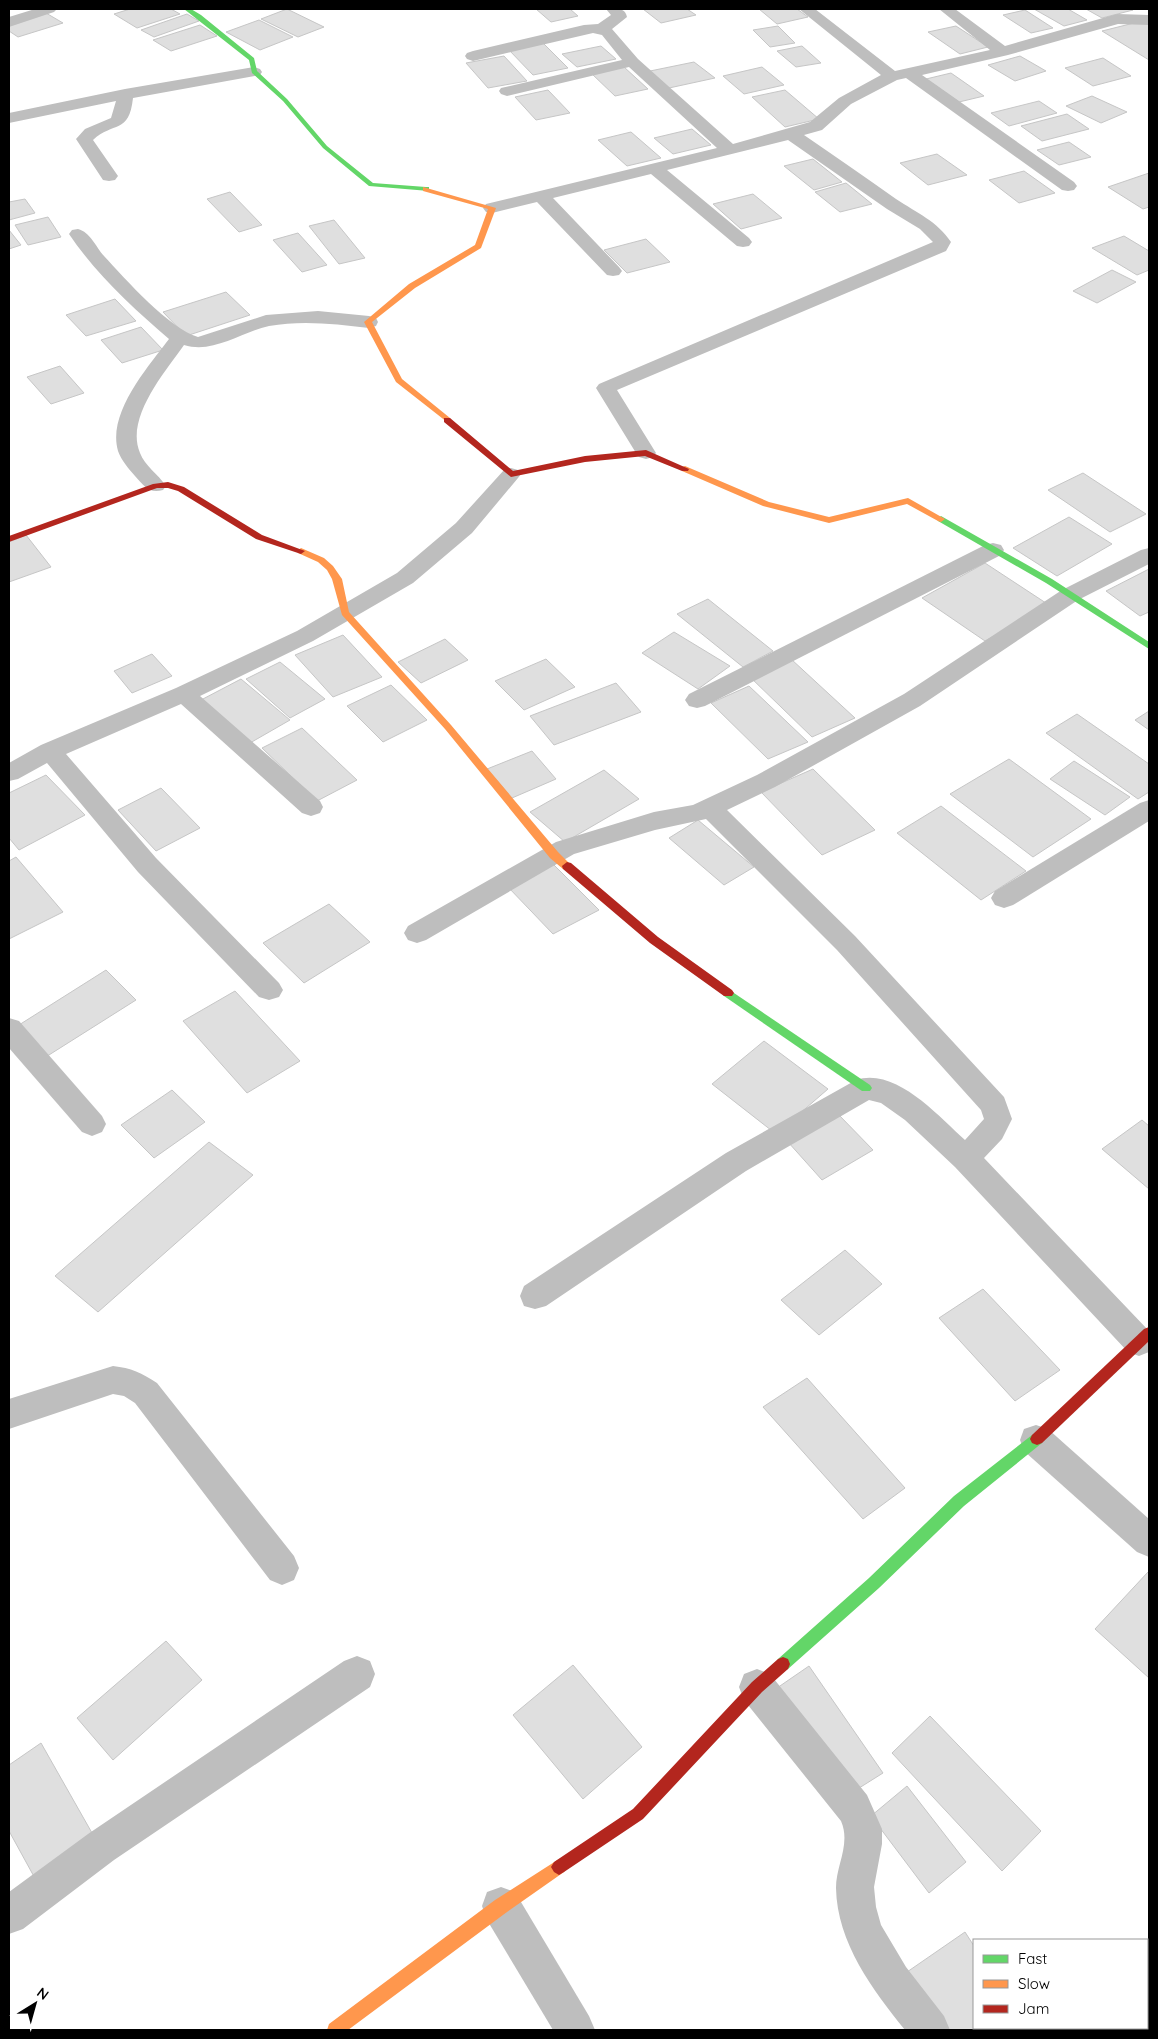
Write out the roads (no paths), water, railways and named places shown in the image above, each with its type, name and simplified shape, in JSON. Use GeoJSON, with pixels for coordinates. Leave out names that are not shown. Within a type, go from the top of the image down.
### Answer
{"type":"FeatureCollection","features":[{"type":"Feature","properties":{"kind":"street"},"geometry":{"type":"LineString","coordinates":[[9,22],[48,9]]}},
{"type":"Feature","properties":{"kind":"street"},"geometry":{"type":"LineString","coordinates":[[187,9],[199,16],[252,59],[254,72],[285,100],[325,147],[371,185],[432,190],[492,208],[729,150],[816,126],[845,101],[892,76],[1002,52],[1117,19],[1149,20]]}},
{"type":"Feature","properties":{"kind":"street"},"geometry":{"type":"LineString","coordinates":[[473,56],[584,30],[601,29],[620,14],[613,9]]}},
{"type":"Feature","properties":{"kind":"street"},"geometry":{"type":"LineString","coordinates":[[806,9],[892,76]]}},
{"type":"Feature","properties":{"kind":"street"},"geometry":{"type":"LineString","coordinates":[[946,9],[1002,52]]}},
{"type":"Feature","properties":{"kind":"street"},"geometry":{"type":"LineString","coordinates":[[1145,9],[1149,12]]}},
{"type":"Feature","properties":{"kind":"street"},"geometry":{"type":"LineString","coordinates":[[601,29],[613,37],[632,62],[729,150]]}},
{"type":"Feature","properties":{"kind":"street"},"geometry":{"type":"LineString","coordinates":[[507,90],[632,62]]}},
{"type":"Feature","properties":{"kind":"street"},"geometry":{"type":"LineString","coordinates":[[9,118],[125,94],[254,72]]}},
{"type":"Feature","properties":{"kind":"street"},"geometry":{"type":"LineString","coordinates":[[909,73],[1068,186]]}},
{"type":"Feature","properties":{"kind":"street"},"geometry":{"type":"LineString","coordinates":[[109,176],[84,139],[89,133],[113,124],[121,118],[125,110],[125,94]]}},
{"type":"Feature","properties":{"kind":"street"},"geometry":{"type":"LineString","coordinates":[[646,453],[606,388],[940,247],[942,242],[938,235],[930,228],[790,134]]}},
{"type":"Feature","properties":{"kind":"street"},"geometry":{"type":"LineString","coordinates":[[654,168],[743,242]]}},
{"type":"Feature","properties":{"kind":"street"},"geometry":{"type":"LineString","coordinates":[[541,196],[613,270]]}},
{"type":"Feature","properties":{"kind":"street"},"geometry":{"type":"LineString","coordinates":[[78,234],[97,259],[151,314],[180,338],[197,343],[216,339],[266,320],[318,317],[369,322],[412,286],[478,246],[492,208]]}},
{"type":"Feature","properties":{"kind":"street"},"geometry":{"type":"LineString","coordinates":[[369,322],[399,380],[511,474]]}},
{"type":"Feature","properties":{"kind":"street"},"geometry":{"type":"LineString","coordinates":[[156,486],[135,463],[128,450],[126,430],[136,400],[180,338]]}},
{"type":"Feature","properties":{"kind":"street"},"geometry":{"type":"LineString","coordinates":[[9,773],[50,751],[184,694],[305,636],[405,578],[464,528],[511,474],[585,460],[646,453],[766,504],[830,520],[908,501],[1070,595],[1149,646]]}},
{"type":"Feature","properties":{"kind":"street"},"geometry":{"type":"LineString","coordinates":[[9,539],[156,486],[168,485],[181,489],[259,537],[302,551],[321,560],[330,568],[337,579],[345,613],[448,727],[554,855],[654,940],[762,1018],[866,1088],[889,1093],[915,1112],[965,1158],[1144,1338],[1036,1440],[959,1501],[874,1583],[757,1687],[638,1814],[500,1906],[335,2030]]}},
{"type":"Feature","properties":{"kind":"street"},"geometry":{"type":"LineString","coordinates":[[698,700],[993,550]]}},
{"type":"Feature","properties":{"kind":"street"},"geometry":{"type":"LineString","coordinates":[[417,933],[565,848],[654,821],[698,813],[766,781],[912,700],[1070,595],[1149,555]]}},
{"type":"Feature","properties":{"kind":"street"},"geometry":{"type":"LineString","coordinates":[[184,694],[311,807]]}},
{"type":"Feature","properties":{"kind":"street"},"geometry":{"type":"LineString","coordinates":[[50,751],[147,865],[269,990]]}},
{"type":"Feature","properties":{"kind":"street"},"geometry":{"type":"LineString","coordinates":[[710,808],[846,943],[994,1105],[998,1119],[992,1130],[965,1158]]}},
{"type":"Feature","properties":{"kind":"street"},"geometry":{"type":"LineString","coordinates":[[1004,898],[1149,809]]}},
{"type":"Feature","properties":{"kind":"street"},"geometry":{"type":"LineString","coordinates":[[9,1029],[92,1124]]}},
{"type":"Feature","properties":{"kind":"street"},"geometry":{"type":"LineString","coordinates":[[535,1296],[736,1162],[866,1088]]}},
{"type":"Feature","properties":{"kind":"street"},"geometry":{"type":"LineString","coordinates":[[9,1414],[113,1380],[130,1382],[146,1393],[282,1568]]}},
{"type":"Feature","properties":{"kind":"street"},"geometry":{"type":"LineString","coordinates":[[1036,1440],[1149,1541]]}},
{"type":"Feature","properties":{"kind":"street"},"geometry":{"type":"LineString","coordinates":[[9,1915],[101,1847],[357,1674]]}},
{"type":"Feature","properties":{"kind":"street"},"geometry":{"type":"LineString","coordinates":[[757,1687],[854,1808],[863,1829],[862,1855],[855,1886],[858,1916],[868,1943],[930,2030]]}},
{"type":"Feature","properties":{"kind":"street"},"geometry":{"type":"LineString","coordinates":[[500,1906],[575,2030]]}}]}
